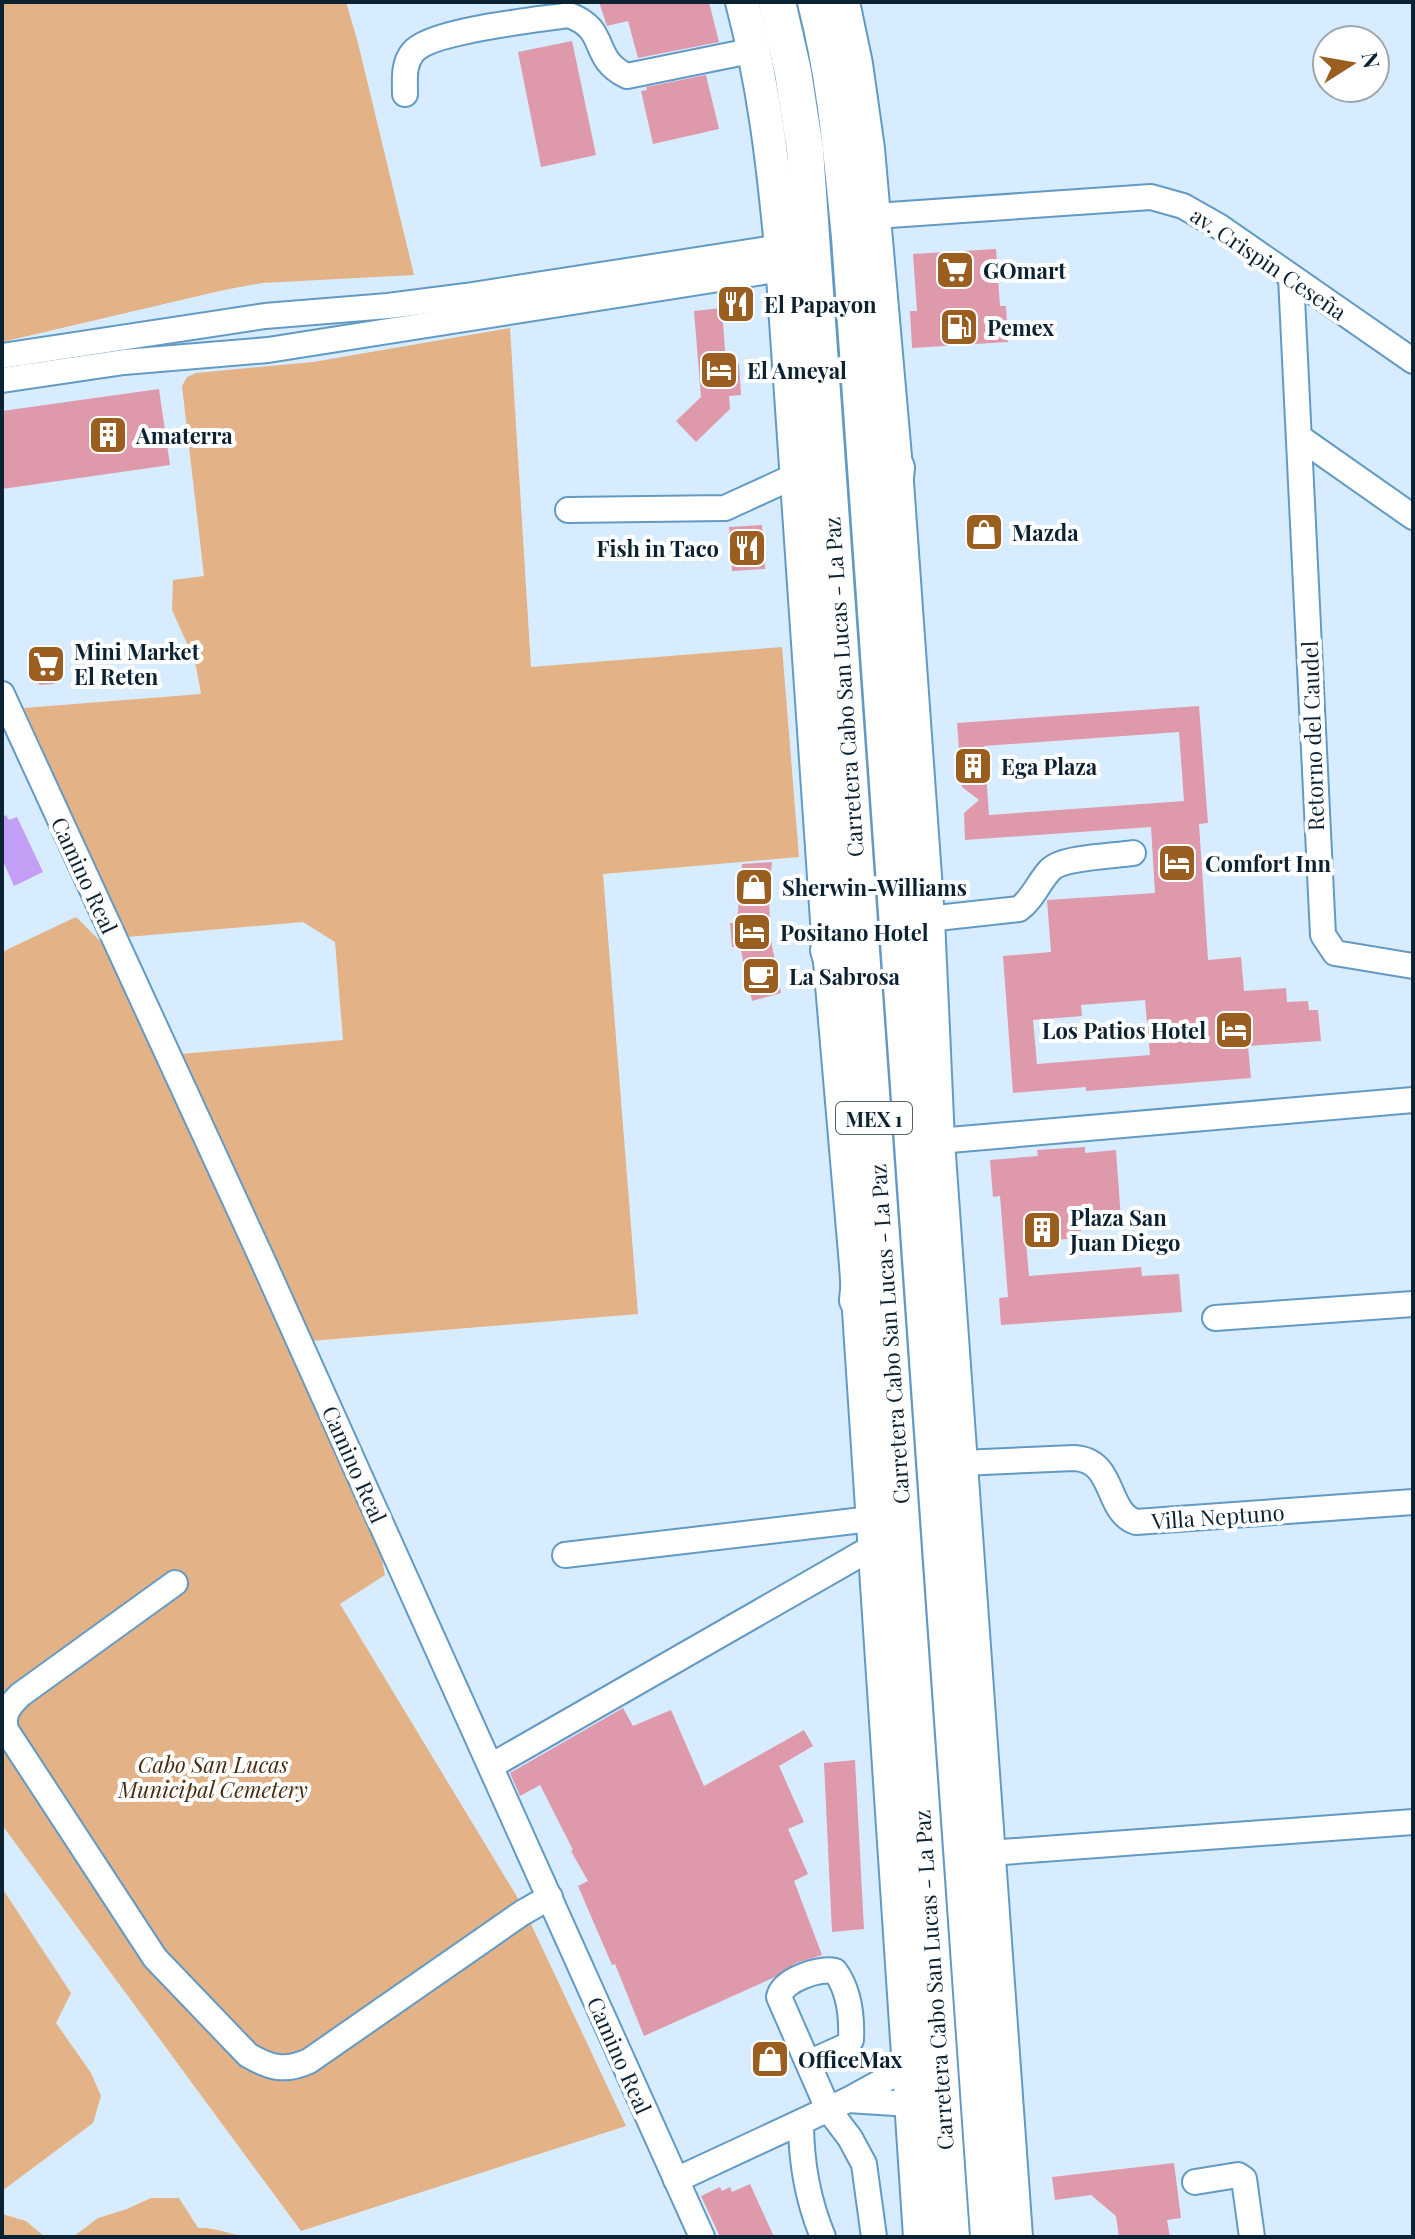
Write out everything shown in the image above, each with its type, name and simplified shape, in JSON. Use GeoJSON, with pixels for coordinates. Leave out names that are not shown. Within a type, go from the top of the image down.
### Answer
{"type":"FeatureCollection","features":[{"type":"Feature","properties":{"kind":"highway","name":"Carretera Cabo San Lucas - La Paz"},"geometry":{"type":"LineString","coordinates":[[777,2],[793,72],[805,150],[951,2237]]}},
{"type":"Feature","properties":{"kind":"highway","name":"Carretera Cabo San Lucas - La Paz"},"geometry":{"type":"LineString","coordinates":[[816,2],[825,38],[850,237],[989,2237]]}},
{"type":"Feature","properties":{"kind":"highway"},"geometry":{"type":"LineString","coordinates":[[877,649],[896,468]]}},
{"type":"Feature","properties":{"kind":"highway"},"geometry":{"type":"LineString","coordinates":[[829,950],[872,1097]]}},
{"type":"Feature","properties":{"kind":"highway"},"geometry":{"type":"LineString","coordinates":[[858,1300],[875,1135]]}},
{"type":"Feature","properties":{"kind":"main road"},"geometry":{"type":"LineString","coordinates":[[742,2],[755,50],[772,143],[781,247],[829,950],[858,1300],[920,2237]]}},
{"type":"Feature","properties":{"kind":"main road"},"geometry":{"type":"LineString","coordinates":[[843,2],[856,64],[875,216],[896,468],[928,919],[938,1141],[1016,2237]]}},
{"type":"Feature","properties":{"kind":"street"},"geometry":{"type":"LineString","coordinates":[[405,94],[405,67],[414,50],[450,34],[569,15],[586,21],[597,37],[604,59],[614,70],[627,76],[755,50]]}},
{"type":"Feature","properties":{"kind":"street","name":"av. Crispin Ceseña"},"geometry":{"type":"LineString","coordinates":[[875,216],[1151,197],[1183,206],[1413,361]]}},
{"type":"Feature","properties":{"kind":"street"},"geometry":{"type":"LineString","coordinates":[[2,380],[124,362],[268,350],[468,306],[781,247]]}},
{"type":"Feature","properties":{"kind":"street"},"geometry":{"type":"LineString","coordinates":[[2,356],[265,316],[388,306],[468,306],[769,271],[778,273],[783,281]]}},
{"type":"Feature","properties":{"kind":"street","name":"Retorno del Caudel"},"geometry":{"type":"LineString","coordinates":[[1291,277],[1323,935],[1335,953],[1413,966]]}},
{"type":"Feature","properties":{"kind":"street"},"geometry":{"type":"LineString","coordinates":[[265,316],[268,350]]}},
{"type":"Feature","properties":{"kind":"street"},"geometry":{"type":"LineString","coordinates":[[1299,437],[1413,517]]}},
{"type":"Feature","properties":{"kind":"street"},"geometry":{"type":"LineString","coordinates":[[568,510],[725,508],[797,475]]}},
{"type":"Feature","properties":{"kind":"street","name":"Camino Real"},"geometry":{"type":"LineString","coordinates":[[2,694],[255,1244],[702,2237]]}},
{"type":"Feature","properties":{"kind":"street"},"geometry":{"type":"LineString","coordinates":[[928,919],[1019,909],[1027,904],[1053,867],[1065,862],[1133,853]]}},
{"type":"Feature","properties":{"kind":"street"},"geometry":{"type":"LineString","coordinates":[[938,1141],[1413,1100]]}},
{"type":"Feature","properties":{"kind":"street"},"geometry":{"type":"LineString","coordinates":[[1215,1318],[1413,1304]]}},
{"type":"Feature","properties":{"kind":"street","name":"Villa Neptuno"},"geometry":{"type":"LineString","coordinates":[[961,1463],[1089,1460],[1099,1469],[1125,1515],[1136,1522],[1413,1502]]}},
{"type":"Feature","properties":{"kind":"street"},"geometry":{"type":"LineString","coordinates":[[491,1766],[872,1533]]}},
{"type":"Feature","properties":{"kind":"street"},"geometry":{"type":"LineString","coordinates":[[565,1555],[872,1533]]}},
{"type":"Feature","properties":{"kind":"street"},"geometry":{"type":"LineString","coordinates":[[175,1583],[20,1695],[8,1707],[3,1720],[6,1730],[155,1958],[248,2055],[264,2065],[282,2069],[295,2068],[309,2061],[522,1913],[550,1897]]}},
{"type":"Feature","properties":{"kind":"street"},"geometry":{"type":"LineString","coordinates":[[989,1853],[1413,1822]]}},
{"type":"Feature","properties":{"kind":"street"},"geometry":{"type":"LineString","coordinates":[[808,2063],[838,2105],[864,2164],[874,2237]]}},
{"type":"Feature","properties":{"kind":"street"},"geometry":{"type":"LineString","coordinates":[[676,2180],[838,2105],[908,2067]]}},
{"type":"Feature","properties":{"kind":"street"},"geometry":{"type":"LineString","coordinates":[[838,2105],[910,2104]]}},
{"type":"Feature","properties":{"kind":"street"},"geometry":{"type":"LineString","coordinates":[[801,2122],[804,2167],[814,2216],[823,2237]]}},
{"type":"Feature","properties":{"kind":"street"},"geometry":{"type":"LineString","coordinates":[[1195,2182],[1238,2175],[1244,2179],[1252,2237]]}},
{"type":"Feature","properties":{"kind":"green space"},"geometry":{"type":"Polygon","coordinates":[[[2,2],[346,2],[414,275],[262,283],[2,342],[2,2]]]}},
{"type":"Feature","properties":{"kind":"green space"},"geometry":{"type":"Polygon","coordinates":[[[510,328],[531,667],[782,647],[799,857],[603,874],[638,1314],[310,1341],[180,1054],[343,1040],[335,942],[303,922],[127,937],[24,708],[201,694],[195,661],[172,610],[173,580],[204,576],[182,386],[187,377],[196,373],[313,362],[510,328]]]}},
{"type":"Feature","properties":{"kind":"green space","name":"Cabo San Lucas Municipal Cemetery"},"geometry":{"type":"Polygon","coordinates":[[[76,917],[107,948],[377,1535],[385,1575],[340,1604],[522,1905],[626,2126],[301,2231],[2,1825],[2,952],[76,917]]]}},
{"type":"Feature","properties":{"kind":"green space"},"geometry":{"type":"Polygon","coordinates":[[[2,1888],[71,1993],[56,2023],[91,2073],[101,2096],[93,2123],[2,2191],[2,1888]]]}},
{"type":"Feature","properties":{"kind":"green space"},"geometry":{"type":"Polygon","coordinates":[[[151,2198],[179,2198],[198,2228],[249,2237],[73,2237],[98,2218],[151,2198]]]}},
{"type":"Feature","properties":{"kind":"green space"},"geometry":{"type":"Polygon","coordinates":[[[2,2214],[26,2221],[45,2237],[2,2237],[2,2214]]]}},
{"type":"Feature","properties":{"kind":"shaded area"},"geometry":{"type":"Polygon","coordinates":[[[6,815],[9,820],[17,817],[43,872],[14,886],[2,859],[2,817],[6,815]]]}},
{"type":"Feature","properties":{"kind":"building"},"geometry":{"type":"Polygon","coordinates":[[[599,2],[709,2],[719,42],[638,58],[628,21],[607,26],[599,2]]]}},
{"type":"Feature","properties":{"kind":"building"},"geometry":{"type":"Polygon","coordinates":[[[572,41],[596,155],[541,167],[518,52],[572,41]]]}},
{"type":"Feature","properties":{"kind":"building"},"geometry":{"type":"Polygon","coordinates":[[[706,75],[719,129],[653,144],[641,91],[647,90],[646,87],[706,75]]]}},
{"type":"Feature","properties":{"kind":"building"},"geometry":{"type":"Polygon","coordinates":[[[996,249],[1000,306],[1006,306],[1008,342],[912,348],[910,311],[917,311],[913,254],[996,249]]]}},
{"type":"Feature","properties":{"kind":"building","name":"El Ameyal"},"geometry":{"type":"Polygon","coordinates":[[[722,308],[726,365],[739,364],[741,395],[729,396],[730,409],[696,442],[676,421],[701,397],[694,311],[722,308]]]}},
{"type":"Feature","properties":{"kind":"building","name":"Amaterra"},"geometry":{"type":"Polygon","coordinates":[[[159,389],[170,465],[2,489],[2,411],[159,389]]]}},
{"type":"Feature","properties":{"kind":"building","name":"Fish in Taco"},"geometry":{"type":"Polygon","coordinates":[[[762,525],[765,569],[732,571],[729,527],[762,525]]]}},
{"type":"Feature","properties":{"kind":"building","name":"Mini Market El Reten"},"geometry":{"type":"Polygon","coordinates":[[[54,648],[54,684],[39,685],[36,649],[54,648]]]}},
{"type":"Feature","properties":{"kind":"building"},"geometry":{"type":"Polygon","coordinates":[[[1199,706],[1208,823],[1199,824],[1208,960],[1241,957],[1244,991],[1286,988],[1287,1002],[1308,1001],[1309,1010],[1318,1010],[1321,1041],[1248,1046],[1251,1078],[1086,1091],[1086,1087],[1013,1093],[1003,956],[1051,952],[1047,900],[1155,893],[1151,827],[965,840],[964,813],[979,800],[962,787],[957,723],[1199,706]],[[1179,732],[984,746],[989,815],[1184,801],[1179,732]],[[1145,1000],[1081,1005],[1082,1016],[1033,1020],[1037,1064],[1150,1055],[1145,1000]]]}},
{"type":"Feature","properties":{"kind":"building","name":"Positano Hotel"},"geometry":{"type":"Polygon","coordinates":[[[772,862],[770,935],[781,993],[752,1001],[740,946],[732,947],[730,923],[737,923],[742,864],[772,862]]]}},
{"type":"Feature","properties":{"kind":"building","name":"Plaza San Juan Diego"},"geometry":{"type":"Polygon","coordinates":[[[1085,1147],[1085,1153],[1116,1150],[1121,1219],[1080,1222],[1081,1238],[1026,1242],[1029,1276],[1141,1267],[1142,1276],[1179,1274],[1182,1312],[1001,1325],[999,1298],[1008,1297],[1000,1196],[993,1197],[990,1160],[1038,1156],[1037,1150],[1085,1147]]]}},
{"type":"Feature","properties":{"kind":"building"},"geometry":{"type":"Polygon","coordinates":[[[623,1708],[633,1726],[671,1710],[704,1786],[804,1730],[813,1746],[779,1766],[804,1822],[788,1829],[808,1874],[794,1881],[822,1955],[796,1963],[775,1977],[644,2036],[615,1964],[612,1965],[578,1886],[588,1881],[540,1785],[520,1796],[510,1773],[623,1708]]]}},
{"type":"Feature","properties":{"kind":"building"},"geometry":{"type":"Polygon","coordinates":[[[855,1760],[864,1929],[832,1932],[824,1763],[855,1760]]]}},
{"type":"Feature","properties":{"kind":"building"},"geometry":{"type":"Polygon","coordinates":[[[1174,2163],[1181,2218],[1167,2220],[1170,2237],[1119,2237],[1116,2216],[1091,2195],[1055,2200],[1052,2177],[1174,2163]]]}},
{"type":"Feature","properties":{"kind":"building"},"geometry":{"type":"Polygon","coordinates":[[[750,2184],[774,2237],[720,2237],[701,2196],[720,2187],[722,2191],[730,2187],[732,2192],[750,2184]]]}},
{"type":"Feature","properties":{"kind":"place","name":"GOmart"},"geometry":{"type":"Point","coordinates":[955,270]}},
{"type":"Feature","properties":{"kind":"place","name":"El Papayon"},"geometry":{"type":"Point","coordinates":[736,304]}},
{"type":"Feature","properties":{"kind":"place","name":"Pemex"},"geometry":{"type":"Point","coordinates":[959,327]}},
{"type":"Feature","properties":{"kind":"place","name":"El Ameyal"},"geometry":{"type":"Point","coordinates":[719,370]}},
{"type":"Feature","properties":{"kind":"place","name":"Amaterra"},"geometry":{"type":"Point","coordinates":[108,435]}},
{"type":"Feature","properties":{"kind":"place","name":"Mazda"},"geometry":{"type":"Point","coordinates":[984,532]}},
{"type":"Feature","properties":{"kind":"place","name":"Fish in Taco"},"geometry":{"type":"Point","coordinates":[747,548]}},
{"type":"Feature","properties":{"kind":"place","name":"Mini Market El Reten"},"geometry":{"type":"Point","coordinates":[46,664]}},
{"type":"Feature","properties":{"kind":"place","name":"Ega Plaza"},"geometry":{"type":"Point","coordinates":[973,766]}},
{"type":"Feature","properties":{"kind":"place","name":"Comfort Inn"},"geometry":{"type":"Point","coordinates":[1177,863]}},
{"type":"Feature","properties":{"kind":"place","name":"Sherwin-Williams"},"geometry":{"type":"Point","coordinates":[754,887]}},
{"type":"Feature","properties":{"kind":"place","name":"Positano Hotel"},"geometry":{"type":"Point","coordinates":[752,932]}},
{"type":"Feature","properties":{"kind":"place","name":"La Sabrosa"},"geometry":{"type":"Point","coordinates":[761,976]}},
{"type":"Feature","properties":{"kind":"place","name":"Los Patios Hotel"},"geometry":{"type":"Point","coordinates":[1234,1030]}},
{"type":"Feature","properties":{"kind":"place","name":"Plaza San Juan Diego"},"geometry":{"type":"Point","coordinates":[1042,1230]}},
{"type":"Feature","properties":{"kind":"place","name":"OfficeMax"},"geometry":{"type":"Point","coordinates":[770,2059]}}]}
